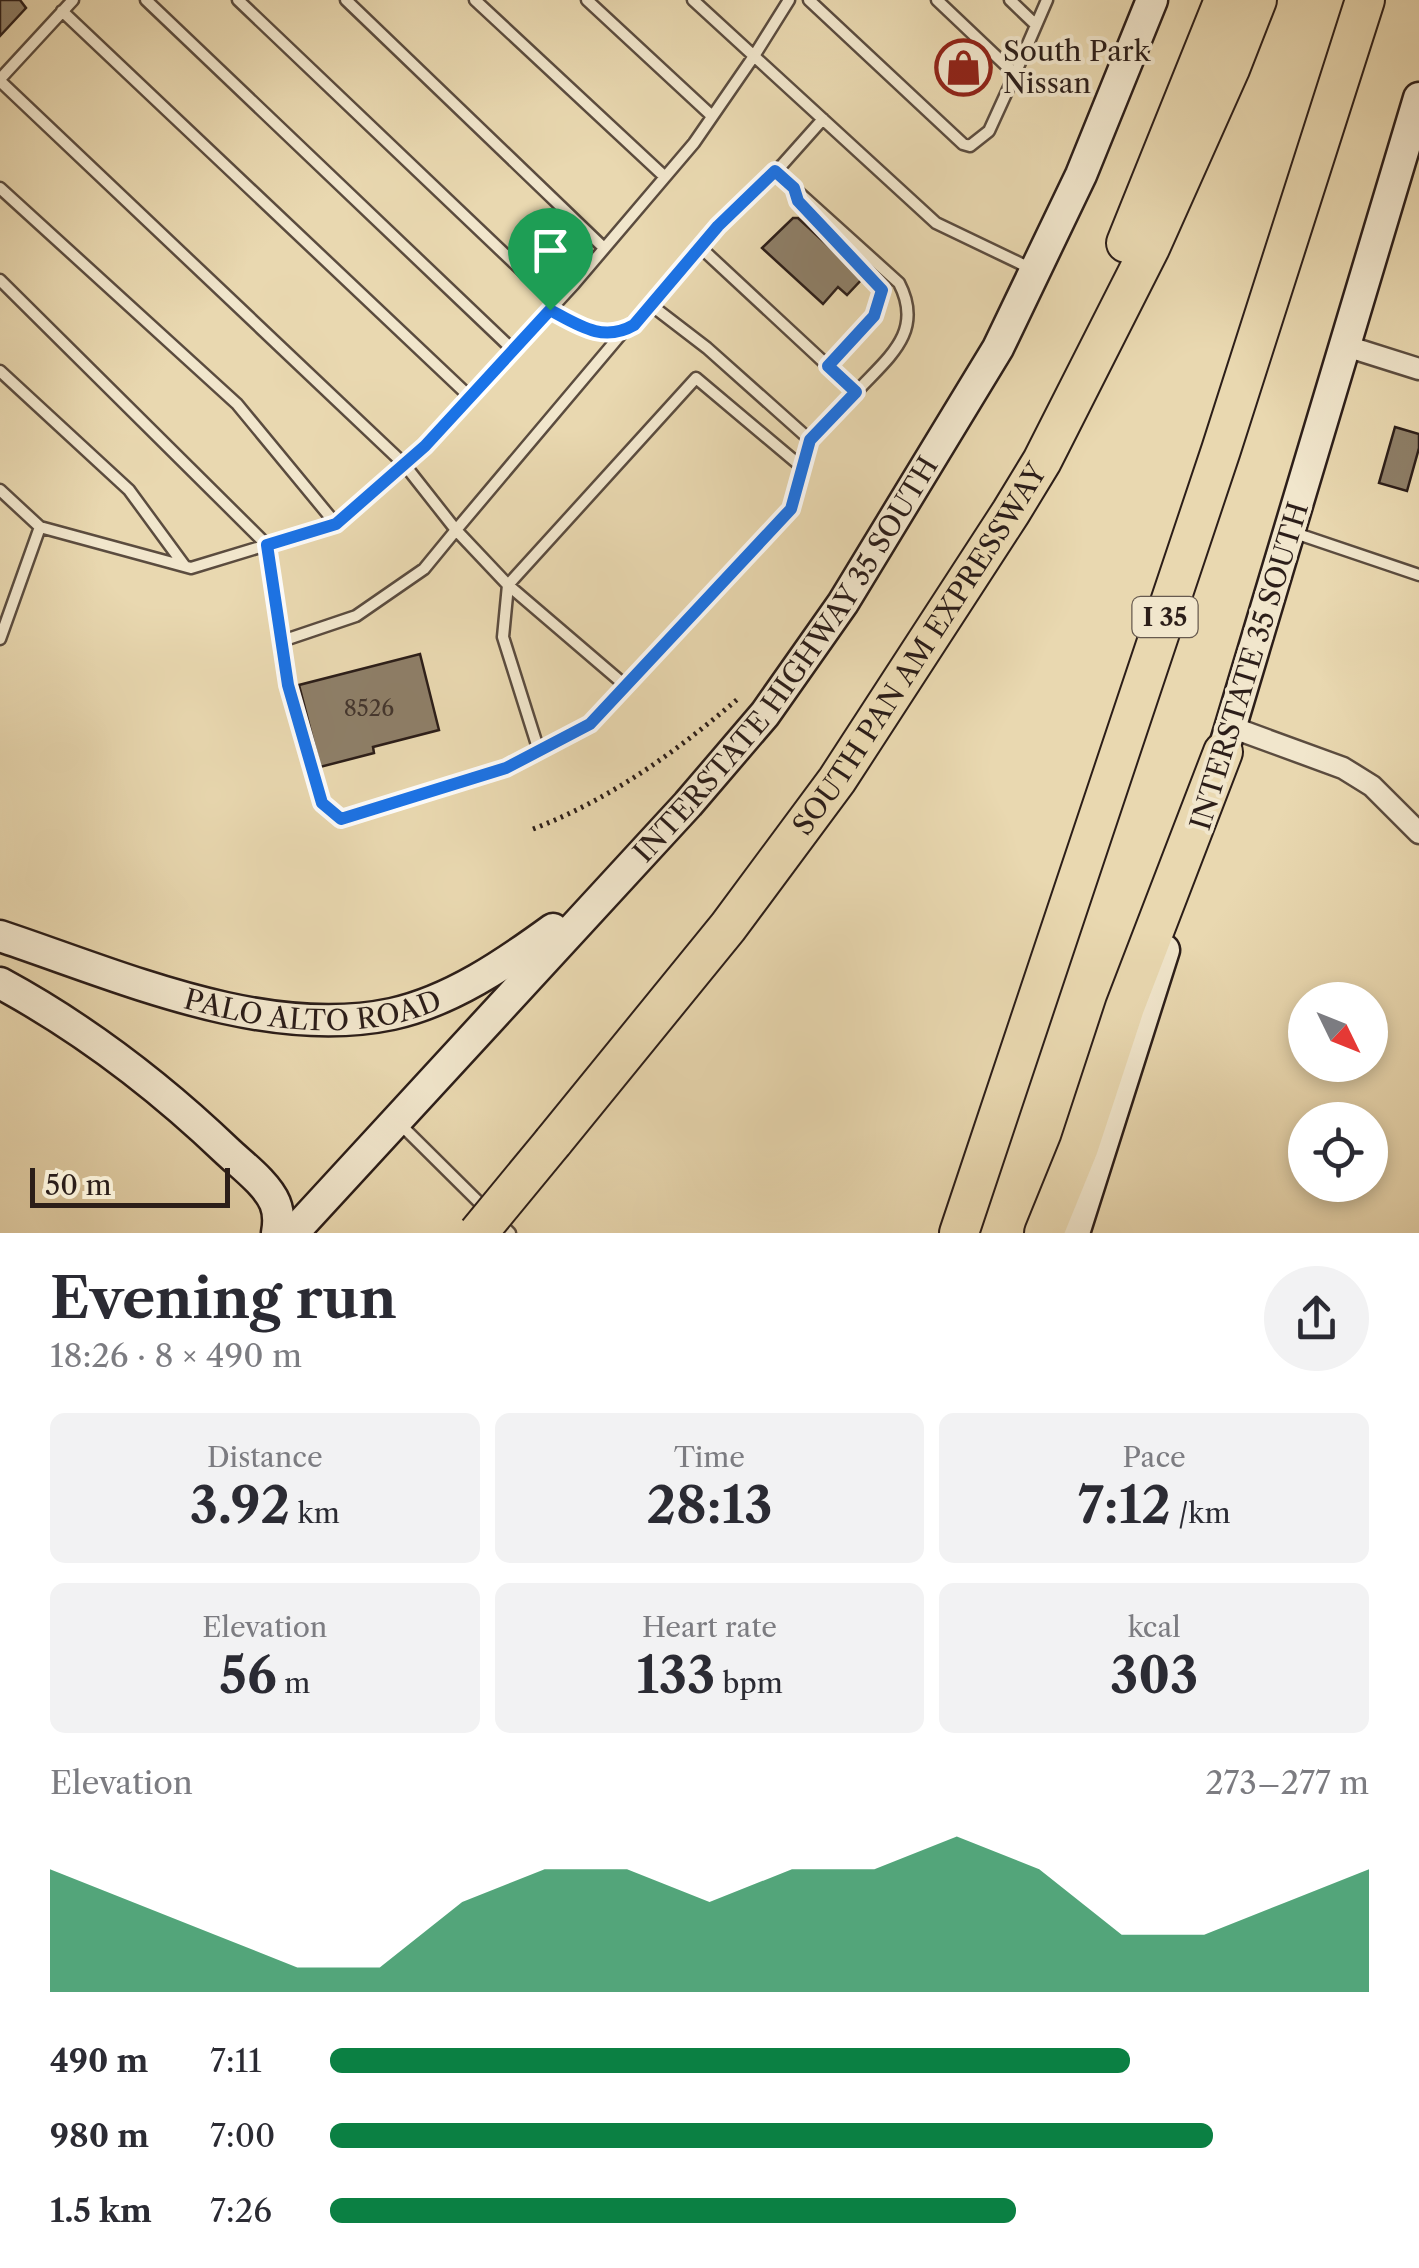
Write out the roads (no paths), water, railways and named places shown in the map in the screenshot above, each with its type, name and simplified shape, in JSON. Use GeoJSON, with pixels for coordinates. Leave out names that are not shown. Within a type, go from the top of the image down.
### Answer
{"type":"FeatureCollection","features":[{"type":"Feature","properties":{"kind":"highway"},"geometry":{"type":"LineString","coordinates":[[1042,460],[1224,0]]}},
{"type":"Feature","properties":{"kind":"highway","name":"SOUTH PAN AM EXPRESSWAY"},"geometry":{"type":"LineString","coordinates":[[478,1233],[728,927],[837,780],[1042,460],[1182,180],[1257,0]]}},
{"type":"Feature","properties":{"kind":"highway","name":"I 35"},"geometry":{"type":"LineString","coordinates":[[959,1233],[1221,450],[1365,0]]}},
{"type":"Feature","properties":{"kind":"highway"},"geometry":{"type":"LineString","coordinates":[[1044,1233],[1227,739]]}},
{"type":"Feature","properties":{"kind":"main road","name":"INTERSTATE HIGHWAY 35 SOUTH"},"geometry":{"type":"LineString","coordinates":[[293,1233],[688,804],[765,714],[843,603],[998,348],[1080,175],[1152,0]]}},
{"type":"Feature","properties":{"kind":"main road","name":"INTERSTATE 35 SOUTH"},"geometry":{"type":"LineString","coordinates":[[1074,1233],[1145,1012],[1419,98]]}},
{"type":"Feature","properties":{"kind":"main road","name":"PALO ALTO ROAD"},"geometry":{"type":"LineString","coordinates":[[0,936],[226,1009],[333,1021],[393,1014],[449,994],[513,958],[604,892]]}},
{"type":"Feature","properties":{"kind":"main road"},"geometry":{"type":"LineString","coordinates":[[0,983],[51,1010],[103,1045],[202,1127],[274,1200],[279,1216],[277,1233]]}},
{"type":"Feature","properties":{"kind":"street"},"geometry":{"type":"LineString","coordinates":[[1346,346],[1419,370]]}},
{"type":"Feature","properties":{"kind":"street"},"geometry":{"type":"LineString","coordinates":[[1227,739],[1343,768],[1372,786],[1419,833]]}},
{"type":"Feature","properties":{"kind":"lane"},"geometry":{"type":"LineString","coordinates":[[73,0],[0,80],[404,464],[456,530],[508,586],[626,686]]}},
{"type":"Feature","properties":{"kind":"lane"},"geometry":{"type":"LineString","coordinates":[[146,0],[513,350]]}},
{"type":"Feature","properties":{"kind":"lane"},"geometry":{"type":"LineString","coordinates":[[238,0],[553,306],[606,335],[634,325],[700,247],[822,119]]}},
{"type":"Feature","properties":{"kind":"lane"},"geometry":{"type":"LineString","coordinates":[[346,0],[604,248]]}},
{"type":"Feature","properties":{"kind":"lane"},"geometry":{"type":"LineString","coordinates":[[475,0],[665,177]]}},
{"type":"Feature","properties":{"kind":"lane"},"geometry":{"type":"LineString","coordinates":[[587,0],[712,116]]}},
{"type":"Feature","properties":{"kind":"lane"},"geometry":{"type":"LineString","coordinates":[[693,0],[936,223],[1035,271]]}},
{"type":"Feature","properties":{"kind":"lane"},"geometry":{"type":"LineString","coordinates":[[0,490],[40,527],[191,568],[336,524],[404,464],[470,397],[604,248],[712,116],[789,0]]}},
{"type":"Feature","properties":{"kind":"lane"},"geometry":{"type":"LineString","coordinates":[[809,0],[962,144],[970,146],[989,131],[1047,0]]}},
{"type":"Feature","properties":{"kind":"lane"},"geometry":{"type":"LineString","coordinates":[[937,0],[1016,74]]}},
{"type":"Feature","properties":{"kind":"lane"},"geometry":{"type":"LineString","coordinates":[[1010,0],[1036,26]]}},
{"type":"Feature","properties":{"kind":"lane"},"geometry":{"type":"LineString","coordinates":[[62,12],[470,397]]}},
{"type":"Feature","properties":{"kind":"lane"},"geometry":{"type":"LineString","coordinates":[[0,280],[267,545],[288,685],[322,803],[341,819],[506,768],[590,724],[791,509],[810,440],[899,347],[906,327],[908,300],[884,266],[775,171]]}},
{"type":"Feature","properties":{"kind":"lane"},"geometry":{"type":"LineString","coordinates":[[0,188],[237,404],[336,524]]}},
{"type":"Feature","properties":{"kind":"lane"},"geometry":{"type":"LineString","coordinates":[[794,188],[798,201],[882,290],[874,316],[828,366]]}},
{"type":"Feature","properties":{"kind":"lane"},"geometry":{"type":"LineString","coordinates":[[700,247],[856,392]]}},
{"type":"Feature","properties":{"kind":"lane"},"geometry":{"type":"LineString","coordinates":[[651,305],[707,348],[810,440]]}},
{"type":"Feature","properties":{"kind":"lane"},"geometry":{"type":"LineString","coordinates":[[282,641],[356,616],[424,568],[622,332]]}},
{"type":"Feature","properties":{"kind":"lane"},"geometry":{"type":"LineString","coordinates":[[0,370],[129,490],[185,567]]}},
{"type":"Feature","properties":{"kind":"lane"},"geometry":{"type":"LineString","coordinates":[[539,751],[504,637],[508,586],[696,378],[803,468]]}},
{"type":"Feature","properties":{"kind":"lane"},"geometry":{"type":"LineString","coordinates":[[0,640],[40,527]]}},
{"type":"Feature","properties":{"kind":"lane"},"geometry":{"type":"LineString","coordinates":[[1290,532],[1419,575]]}},
{"type":"Feature","properties":{"kind":"lane"},"geometry":{"type":"LineString","coordinates":[[396,1120],[510,1233]]}},
{"type":"Feature","properties":{"kind":"place","name":"South Park Nissan"},"geometry":{"type":"Point","coordinates":[964,67]}}]}
